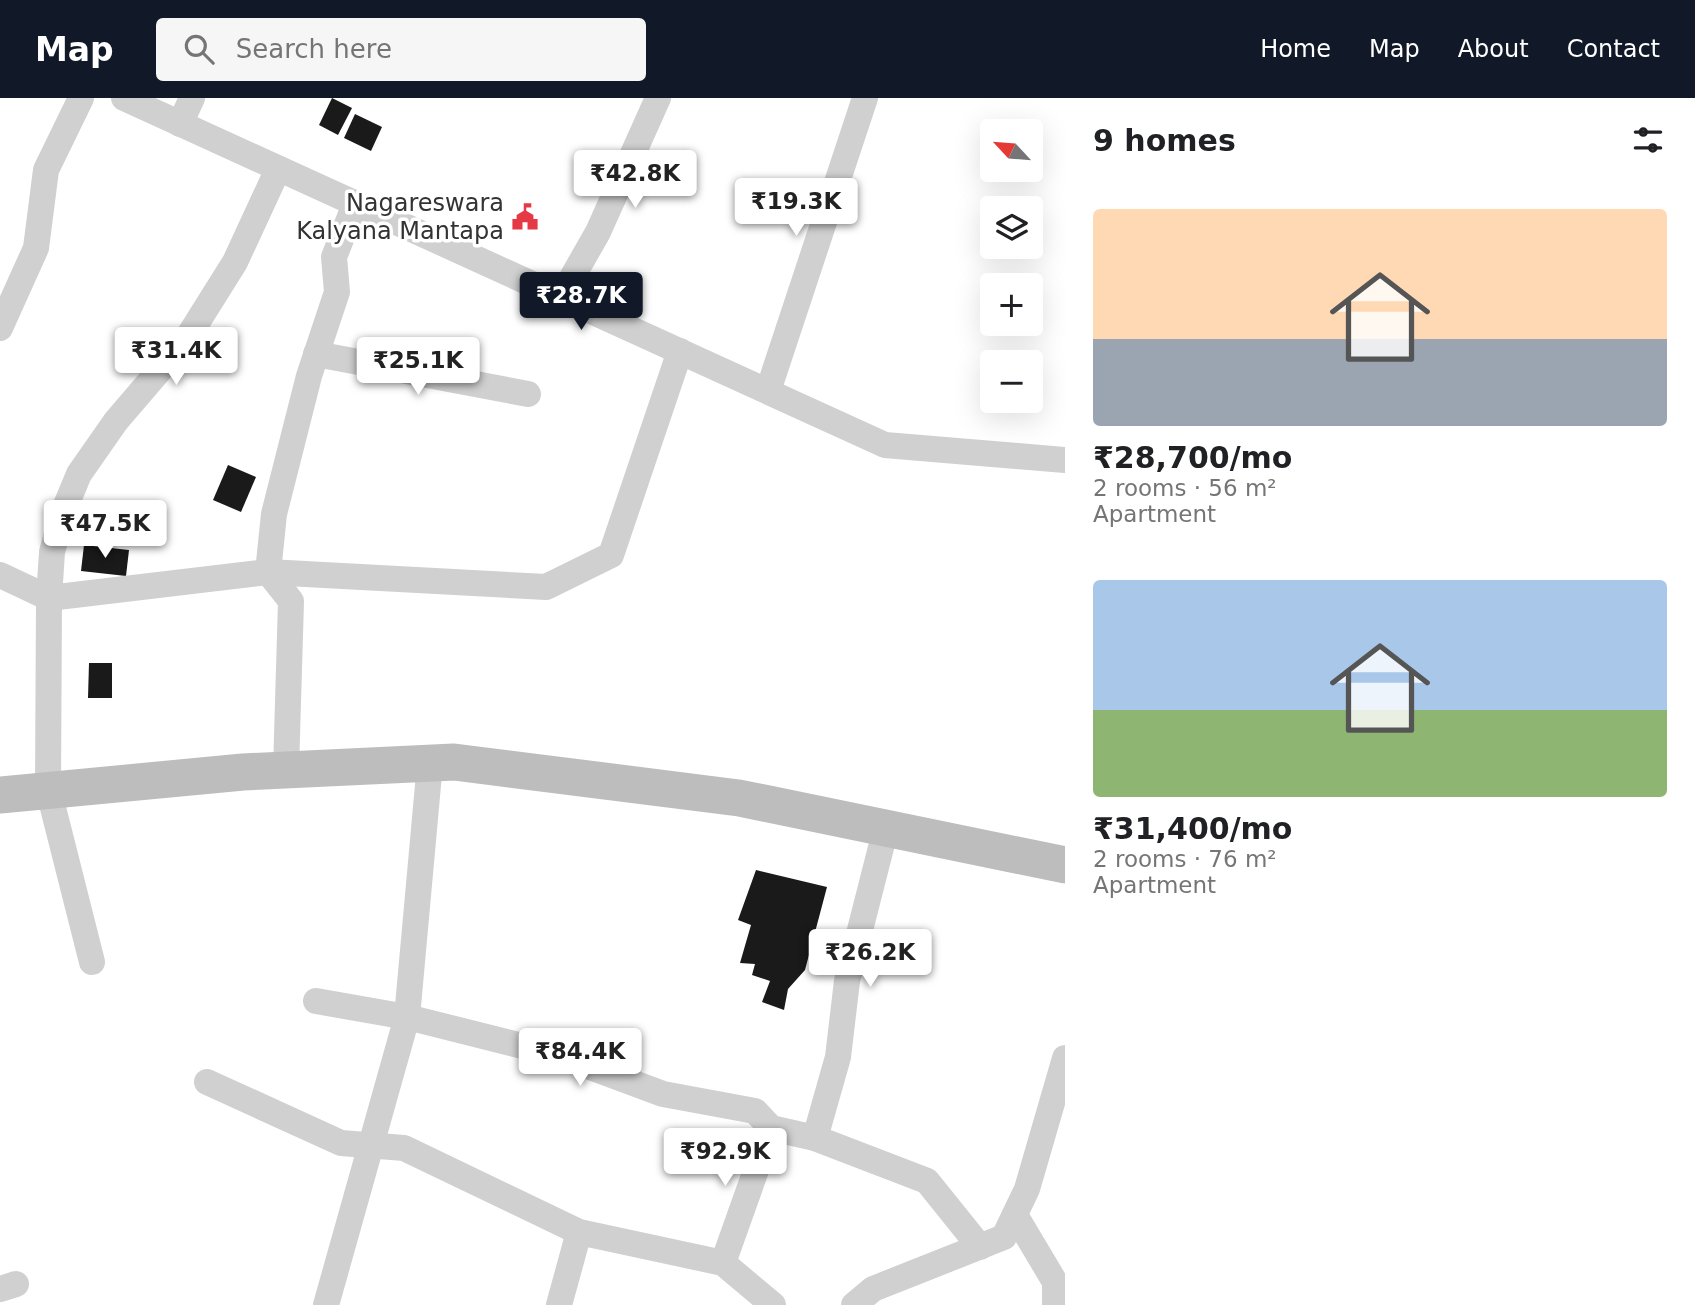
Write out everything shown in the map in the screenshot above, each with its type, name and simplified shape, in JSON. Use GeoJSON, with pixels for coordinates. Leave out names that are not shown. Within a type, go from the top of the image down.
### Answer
{"type":"FeatureCollection","features":[{"type":"Feature","properties":{"kind":"street"},"geometry":{"type":"LineString","coordinates":[[0,328],[36,248],[46,170],[81,98]]}},
{"type":"Feature","properties":{"kind":"street"},"geometry":{"type":"LineString","coordinates":[[124,98],[885,445],[1065,460]]}},
{"type":"Feature","properties":{"kind":"street"},"geometry":{"type":"LineString","coordinates":[[180,124],[192,98]]}},
{"type":"Feature","properties":{"kind":"street"},"geometry":{"type":"LineString","coordinates":[[561,297],[598,232],[658,98]]}},
{"type":"Feature","properties":{"kind":"street"},"geometry":{"type":"LineString","coordinates":[[768,391],[865,98]]}},
{"type":"Feature","properties":{"kind":"street"},"geometry":{"type":"LineString","coordinates":[[92,962],[48,789],[48,598],[52,552],[62,515],[79,474],[116,421],[188,337],[235,262],[278,169]]}},
{"type":"Feature","properties":{"kind":"street"},"geometry":{"type":"LineString","coordinates":[[286,770],[291,601],[268,572],[274,514],[316,354],[337,292],[334,257],[355,204]]}},
{"type":"Feature","properties":{"kind":"street"},"geometry":{"type":"LineString","coordinates":[[0,575],[48,598],[268,572],[546,587],[611,555],[680,351]]}},
{"type":"Feature","properties":{"kind":"street"},"geometry":{"type":"LineString","coordinates":[[316,354],[528,394]]}},
{"type":"Feature","properties":{"kind":"street"},"geometry":{"type":"LineString","coordinates":[[0,795],[286,770],[454,762],[739,798],[1065,865]]}},
{"type":"Feature","properties":{"kind":"street"},"geometry":{"type":"LineString","coordinates":[[326,1305],[407,1017],[430,763]]}},
{"type":"Feature","properties":{"kind":"street"},"geometry":{"type":"LineString","coordinates":[[815,1138],[838,1057],[847,981],[886,828]]}},
{"type":"Feature","properties":{"kind":"street"},"geometry":{"type":"LineString","coordinates":[[316,1001],[407,1017],[558,1055],[663,1094],[755,1111],[771,1128],[815,1138],[928,1181],[980,1247]]}},
{"type":"Feature","properties":{"kind":"street"},"geometry":{"type":"LineString","coordinates":[[854,1305],[873,1289],[1004,1237],[1027,1189],[1065,1058]]}},
{"type":"Feature","properties":{"kind":"street"},"geometry":{"type":"LineString","coordinates":[[206,1082],[341,1143],[369,1147],[404,1147],[579,1232],[723,1263],[773,1305]]}},
{"type":"Feature","properties":{"kind":"street"},"geometry":{"type":"LineString","coordinates":[[723,1263],[771,1128]]}},
{"type":"Feature","properties":{"kind":"street"},"geometry":{"type":"LineString","coordinates":[[1015,1215],[1055,1282],[1055,1305]]}},
{"type":"Feature","properties":{"kind":"street"},"geometry":{"type":"LineString","coordinates":[[559,1305],[579,1232]]}},
{"type":"Feature","properties":{"kind":"building"},"geometry":{"type":"Polygon","coordinates":[[[332,98],[352,108],[338,135],[319,125],[332,98]]]}},
{"type":"Feature","properties":{"kind":"building"},"geometry":{"type":"Polygon","coordinates":[[[355,114],[382,127],[371,151],[344,138],[355,114]]]}},
{"type":"Feature","properties":{"kind":"building"},"geometry":{"type":"Polygon","coordinates":[[[228,465],[256,477],[241,512],[213,500],[228,465]]]}},
{"type":"Feature","properties":{"kind":"building"},"geometry":{"type":"Polygon","coordinates":[[[84,545],[129,550],[126,576],[81,571],[84,545]]]}},
{"type":"Feature","properties":{"kind":"building"},"geometry":{"type":"Polygon","coordinates":[[[89,663],[112,663],[112,698],[88,698],[89,663]]]}},
{"type":"Feature","properties":{"kind":"building"},"geometry":{"type":"Polygon","coordinates":[[[756,870],[827,887],[805,970],[788,989],[784,1010],[762,1002],[770,981],[752,975],[755,964],[740,963],[751,925],[738,920],[756,870]]]}},
{"type":"Feature","properties":{"kind":"place","name":"Nagareswara Kalyana Mantapa"},"geometry":{"type":"Point","coordinates":[525,217]}}]}
